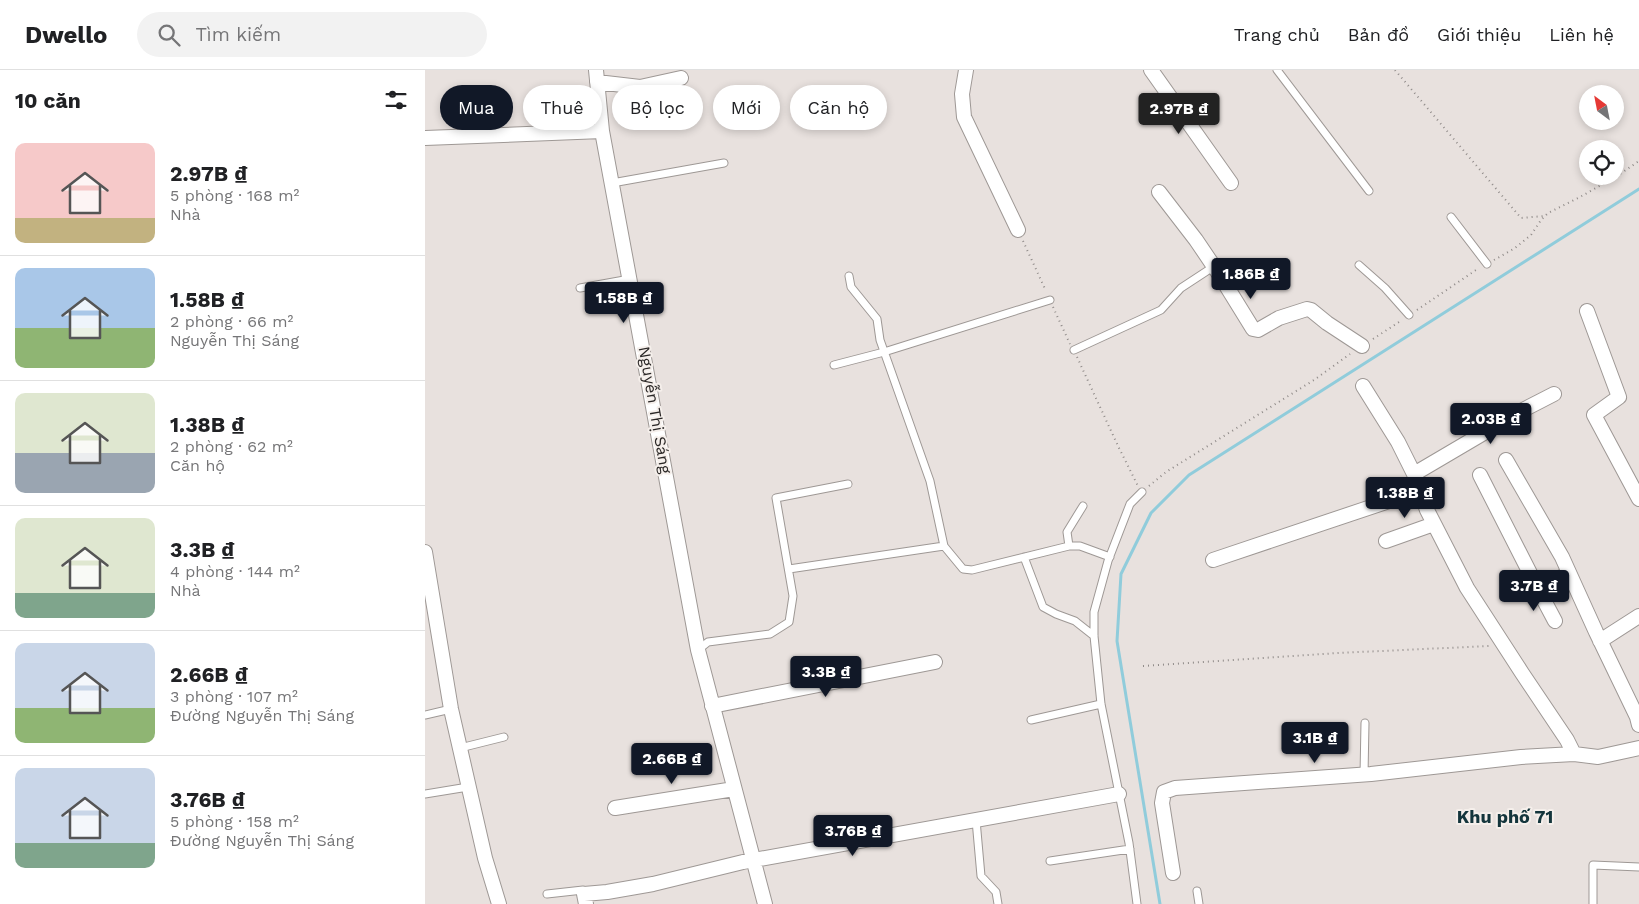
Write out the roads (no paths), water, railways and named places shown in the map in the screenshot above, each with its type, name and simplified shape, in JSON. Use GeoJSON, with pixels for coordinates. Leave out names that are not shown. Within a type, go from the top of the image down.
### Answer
{"type":"FeatureCollection","features":[{"type":"Feature","properties":{"kind":"street"},"geometry":{"type":"LineString","coordinates":[[966,70],[962,94],[964,117],[1018,230]]}},
{"type":"Feature","properties":{"kind":"street"},"geometry":{"type":"LineString","coordinates":[[1151,70],[1231,183]]}},
{"type":"Feature","properties":{"kind":"street"},"geometry":{"type":"LineString","coordinates":[[596,76],[640,87],[681,78]]}},
{"type":"Feature","properties":{"kind":"street","name":"Nguyễn Thị Sáng"},"geometry":{"type":"LineString","coordinates":[[596,76],[602,131],[698,650],[765,904]]}},
{"type":"Feature","properties":{"kind":"street"},"geometry":{"type":"LineString","coordinates":[[425,138],[602,131]]}},
{"type":"Feature","properties":{"kind":"street"},"geometry":{"type":"LineString","coordinates":[[1159,192],[1196,240],[1253,329],[1258,330],[1279,318],[1311,310],[1362,346]]}},
{"type":"Feature","properties":{"kind":"street"},"geometry":{"type":"LineString","coordinates":[[1587,311],[1619,397],[1594,414],[1639,499]]}},
{"type":"Feature","properties":{"kind":"street"},"geometry":{"type":"LineString","coordinates":[[1363,386],[1414,474],[1433,524],[1467,588],[1567,740],[1574,754]]}},
{"type":"Feature","properties":{"kind":"street"},"geometry":{"type":"LineString","coordinates":[[1414,474],[1513,416],[1555,394]]}},
{"type":"Feature","properties":{"kind":"street"},"geometry":{"type":"LineString","coordinates":[[1506,460],[1562,557],[1637,717],[1639,725]]}},
{"type":"Feature","properties":{"kind":"street"},"geometry":{"type":"LineString","coordinates":[[1479,475],[1555,621]]}},
{"type":"Feature","properties":{"kind":"street"},"geometry":{"type":"LineString","coordinates":[[1213,560],[1398,498],[1421,493]]}},
{"type":"Feature","properties":{"kind":"street"},"geometry":{"type":"LineString","coordinates":[[1386,541],[1433,524]]}},
{"type":"Feature","properties":{"kind":"street"},"geometry":{"type":"LineString","coordinates":[[425,556],[459,748],[485,858],[499,904]]}},
{"type":"Feature","properties":{"kind":"street"},"geometry":{"type":"LineString","coordinates":[[1538,589],[1569,572]]}},
{"type":"Feature","properties":{"kind":"street"},"geometry":{"type":"LineString","coordinates":[[1600,641],[1639,616]]}},
{"type":"Feature","properties":{"kind":"street"},"geometry":{"type":"LineString","coordinates":[[712,706],[935,662]]}},
{"type":"Feature","properties":{"kind":"street"},"geometry":{"type":"LineString","coordinates":[[1173,873],[1162,803],[1164,792],[1175,788],[1364,774],[1521,756],[1574,754],[1598,757],[1639,748]]}},
{"type":"Feature","properties":{"kind":"street"},"geometry":{"type":"LineString","coordinates":[[615,808],[734,789]]}},
{"type":"Feature","properties":{"kind":"street"},"geometry":{"type":"LineString","coordinates":[[585,899],[607,892],[653,884],[753,860],[1119,794]]}},
{"type":"Feature","properties":{"kind":"lane"},"geometry":{"type":"LineString","coordinates":[[1277,70],[1369,191]]}},
{"type":"Feature","properties":{"kind":"lane"},"geometry":{"type":"LineString","coordinates":[[612,183],[724,162]]}},
{"type":"Feature","properties":{"kind":"lane"},"geometry":{"type":"LineString","coordinates":[[1451,218],[1487,264]]}},
{"type":"Feature","properties":{"kind":"lane"},"geometry":{"type":"LineString","coordinates":[[1359,265],[1385,288],[1409,316]]}},
{"type":"Feature","properties":{"kind":"lane"},"geometry":{"type":"LineString","coordinates":[[1073,350],[1161,310],[1181,288],[1213,267]]}},
{"type":"Feature","properties":{"kind":"lane"},"geometry":{"type":"LineString","coordinates":[[849,276],[851,287],[877,319],[880,340],[930,481],[944,546],[963,568],[972,570],[1069,546],[1080,546],[1110,557]]}},
{"type":"Feature","properties":{"kind":"lane"},"geometry":{"type":"LineString","coordinates":[[580,288],[630,279]]}},
{"type":"Feature","properties":{"kind":"lane"},"geometry":{"type":"LineString","coordinates":[[834,364],[885,352],[1050,300]]}},
{"type":"Feature","properties":{"kind":"lane"},"geometry":{"type":"LineString","coordinates":[[698,650],[708,642],[770,634],[789,622],[793,596],[776,498],[848,484]]}},
{"type":"Feature","properties":{"kind":"lane"},"geometry":{"type":"LineString","coordinates":[[1137,904],[1130,849],[1101,704],[1094,636],[1094,612],[1110,557],[1130,504],[1142,492]]}},
{"type":"Feature","properties":{"kind":"lane"},"geometry":{"type":"LineString","coordinates":[[1069,546],[1067,532],[1083,506]]}},
{"type":"Feature","properties":{"kind":"lane"},"geometry":{"type":"LineString","coordinates":[[789,569],[944,546]]}},
{"type":"Feature","properties":{"kind":"lane"},"geometry":{"type":"LineString","coordinates":[[1024,557],[1043,607],[1075,621],[1094,636]]}},
{"type":"Feature","properties":{"kind":"lane"},"geometry":{"type":"LineString","coordinates":[[1031,720],[1101,704]]}},
{"type":"Feature","properties":{"kind":"lane"},"geometry":{"type":"LineString","coordinates":[[425,715],[451,709]]}},
{"type":"Feature","properties":{"kind":"lane"},"geometry":{"type":"LineString","coordinates":[[1364,774],[1365,723]]}},
{"type":"Feature","properties":{"kind":"lane"},"geometry":{"type":"LineString","coordinates":[[459,748],[504,737]]}},
{"type":"Feature","properties":{"kind":"lane"},"geometry":{"type":"LineString","coordinates":[[425,794],[468,787]]}},
{"type":"Feature","properties":{"kind":"lane"},"geometry":{"type":"LineString","coordinates":[[975,820],[981,876],[997,892],[998,904]]}},
{"type":"Feature","properties":{"kind":"lane"},"geometry":{"type":"LineString","coordinates":[[1050,861],[1130,849]]}},
{"type":"Feature","properties":{"kind":"lane"},"geometry":{"type":"LineString","coordinates":[[1593,904],[1593,865],[1639,866]]}},
{"type":"Feature","properties":{"kind":"lane"},"geometry":{"type":"LineString","coordinates":[[547,894],[583,890],[585,899]]}},
{"type":"Feature","properties":{"kind":"lane"},"geometry":{"type":"LineString","coordinates":[[1197,891],[1199,904]]}},
{"type":"Feature","properties":{"kind":"waterway"},"geometry":{"type":"LineString","coordinates":[[1160,904],[1117,641],[1121,574],[1151,513],[1189,475],[1639,189]]}},
{"type":"Feature","properties":{"kind":"district","name":"Khu phố 71"},"geometry":{"type":"Point","coordinates":[1505,816]}}]}
